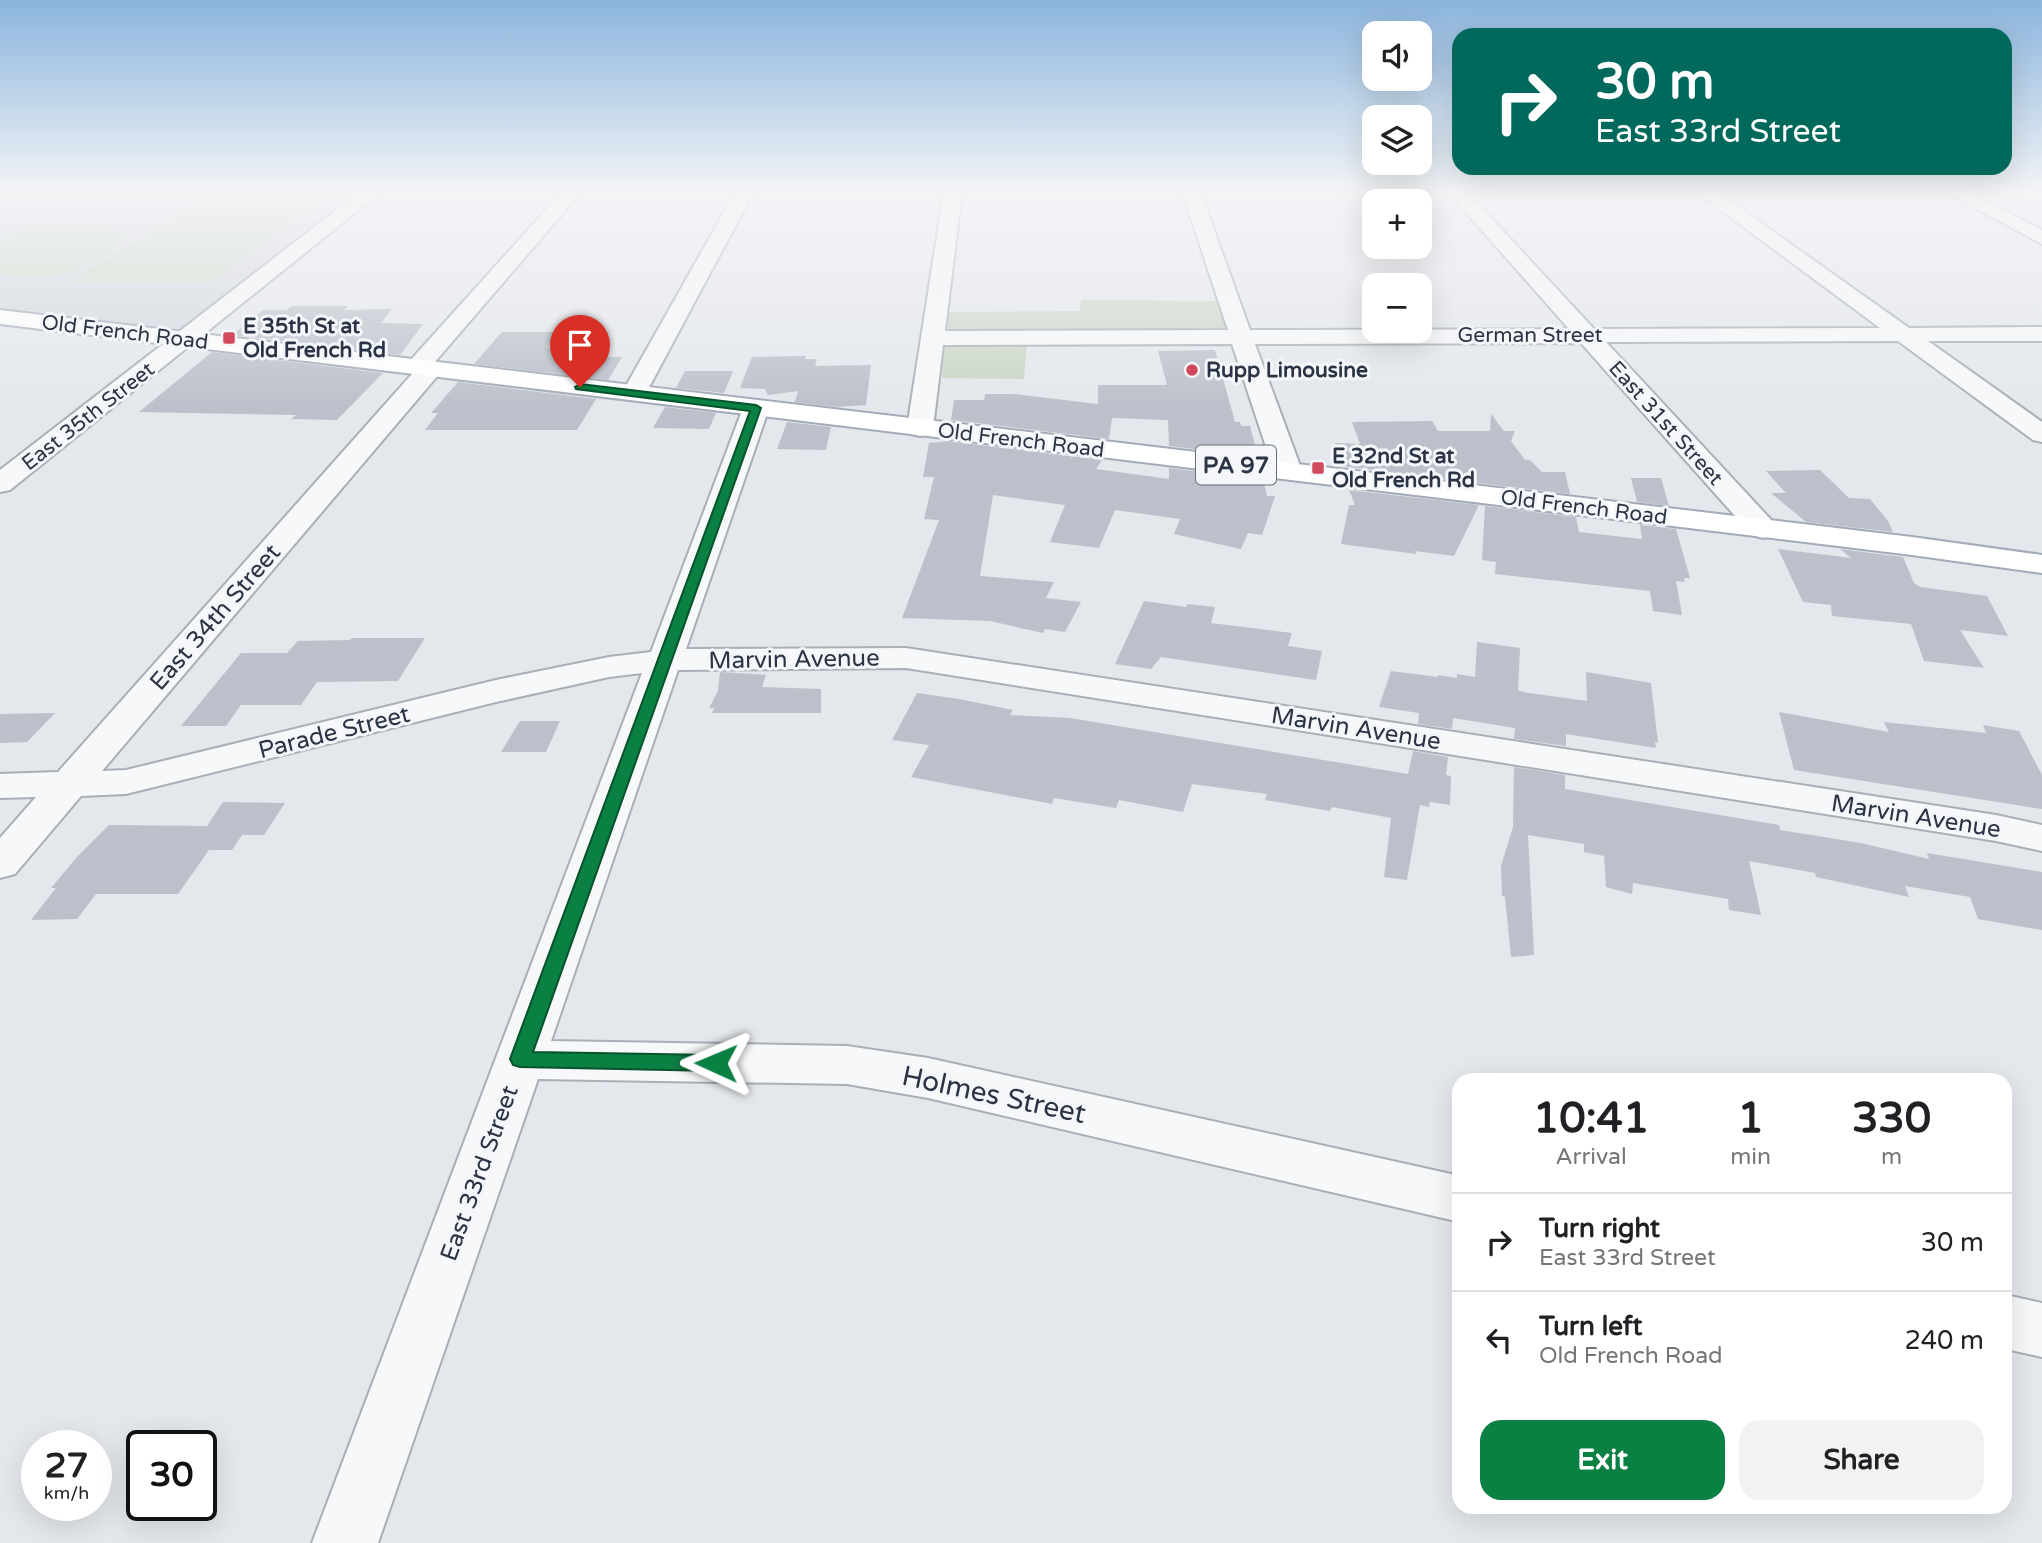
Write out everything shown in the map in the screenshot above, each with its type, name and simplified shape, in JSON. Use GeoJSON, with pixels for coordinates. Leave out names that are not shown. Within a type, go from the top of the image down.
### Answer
{"type":"FeatureCollection","features":[{"type":"Feature","properties":{"kind":"main road","name":"Old French Road"},"geometry":{"type":"LineString","coordinates":[[0,317],[2042,564]]}},
{"type":"Feature","properties":{"kind":"street","name":"East 35th Street"},"geometry":{"type":"LineString","coordinates":[[0,484],[281,263]]}},
{"type":"Feature","properties":{"kind":"street","name":"East 34th Street"},"geometry":{"type":"LineString","coordinates":[[0,864],[512,263]]}},
{"type":"Feature","properties":{"kind":"street"},"geometry":{"type":"LineString","coordinates":[[634,393],[705,263]]}},
{"type":"Feature","properties":{"kind":"street"},"geometry":{"type":"LineString","coordinates":[[920,428],[943,263]]}},
{"type":"Feature","properties":{"kind":"street"},"geometry":{"type":"LineString","coordinates":[[1217,263],[1288,471]]}},
{"type":"Feature","properties":{"kind":"street","name":"East 31st Street"},"geometry":{"type":"LineString","coordinates":[[1521,263],[1763,529]]}},
{"type":"Feature","properties":{"kind":"street"},"geometry":{"type":"LineString","coordinates":[[1805,263],[2042,434]]}},
{"type":"Feature","properties":{"kind":"street","name":"German Street"},"geometry":{"type":"LineString","coordinates":[[933,338],[2042,334]]}},
{"type":"Feature","properties":{"kind":"street","name":"East 33rd Street"},"geometry":{"type":"LineString","coordinates":[[345,1543],[756,408]]}},
{"type":"Feature","properties":{"kind":"street","name":"Marvin Avenue"},"geometry":{"type":"LineString","coordinates":[[666,660],[906,658],[1996,828],[2042,838]]}},
{"type":"Feature","properties":{"kind":"street","name":"Parade Street"},"geometry":{"type":"LineString","coordinates":[[0,786],[126,782],[496,691],[609,667],[666,660]]}},
{"type":"Feature","properties":{"kind":"street","name":"Holmes Street"},"geometry":{"type":"LineString","coordinates":[[520,1059],[847,1065],[982,1090],[1452,1197]]}},
{"type":"Feature","properties":{"kind":"street"},"geometry":{"type":"LineString","coordinates":[[2012,1324],[2042,1331]]}},
{"type":"Feature","properties":{"kind":"shaded area"},"geometry":{"type":"Polygon","coordinates":[[[0,263],[265,263],[182,328],[164,331],[0,312],[0,263]]]}},
{"type":"Feature","properties":{"kind":"green space"},"geometry":{"type":"Polygon","coordinates":[[[0,263],[90,263],[55,276],[0,274],[0,263]]]}},
{"type":"Feature","properties":{"kind":"green space"},"geometry":{"type":"Polygon","coordinates":[[[100,263],[236,263],[210,282],[70,282],[100,263]]]}},
{"type":"Feature","properties":{"kind":"green space"},"geometry":{"type":"Polygon","coordinates":[[[1081,300],[1219,301],[1228,328],[1221,332],[948,331],[948,312],[1080,311],[1081,300]]]}},
{"type":"Feature","properties":{"kind":"green space"},"geometry":{"type":"Polygon","coordinates":[[[1027,342],[1024,379],[942,378],[944,348],[947,344],[1027,342]]]}},
{"type":"Feature","properties":{"kind":"building"},"geometry":{"type":"Polygon","coordinates":[[[292,306],[348,306],[344,310],[392,309],[381,323],[423,324],[400,355],[232,335],[263,310],[286,310],[292,306]]]}},
{"type":"Feature","properties":{"kind":"building"},"geometry":{"type":"Polygon","coordinates":[[[502,332],[558,332],[547,348],[566,348],[560,357],[622,357],[608,380],[474,364],[502,332]]]}},
{"type":"Feature","properties":{"kind":"building"},"geometry":{"type":"Polygon","coordinates":[[[1215,350],[1235,422],[1240,422],[1241,426],[1250,426],[1258,457],[1169,446],[1168,420],[1112,418],[1109,439],[951,420],[954,400],[984,400],[985,394],[1014,394],[1098,404],[1098,385],[1167,385],[1158,351],[1215,350]]]}},
{"type":"Feature","properties":{"kind":"building"},"geometry":{"type":"Polygon","coordinates":[[[212,352],[383,373],[337,420],[291,419],[296,415],[139,412],[212,352]]]}},
{"type":"Feature","properties":{"kind":"building"},"geometry":{"type":"Polygon","coordinates":[[[806,356],[805,359],[817,359],[815,366],[871,365],[866,405],[837,407],[795,402],[798,391],[768,395],[765,389],[740,388],[752,357],[806,356]]]}},
{"type":"Feature","properties":{"kind":"building"},"geometry":{"type":"Polygon","coordinates":[[[685,371],[733,371],[724,393],[676,388],[685,371]]]}},
{"type":"Feature","properties":{"kind":"building"},"geometry":{"type":"Polygon","coordinates":[[[458,382],[596,399],[577,430],[425,430],[438,413],[431,413],[458,382]]]}},
{"type":"Feature","properties":{"kind":"building"},"geometry":{"type":"Polygon","coordinates":[[[665,407],[716,413],[709,429],[653,428],[665,407]]]}},
{"type":"Feature","properties":{"kind":"building"},"geometry":{"type":"Polygon","coordinates":[[[1491,414],[1504,431],[1515,431],[1511,441],[1525,460],[1530,460],[1542,472],[1565,472],[1570,494],[1340,466],[1332,445],[1360,444],[1352,422],[1432,421],[1438,431],[1490,431],[1491,414]]]}},
{"type":"Feature","properties":{"kind":"building"},"geometry":{"type":"Polygon","coordinates":[[[787,422],[831,427],[826,450],[777,449],[787,422]]]}},
{"type":"Feature","properties":{"kind":"building"},"geometry":{"type":"Polygon","coordinates":[[[948,441],[1102,460],[1096,469],[1169,479],[1169,468],[1263,479],[1267,496],[1275,496],[1262,535],[1248,533],[1241,549],[1174,534],[1180,519],[1115,510],[1099,548],[1050,542],[1065,505],[993,495],[980,576],[1054,582],[1046,598],[1081,602],[1065,632],[1045,629],[1043,633],[990,621],[902,618],[939,520],[924,519],[934,477],[923,477],[929,443],[948,441]]]}},
{"type":"Feature","properties":{"kind":"building"},"geometry":{"type":"Polygon","coordinates":[[[1820,470],[1849,498],[1870,499],[1888,521],[1893,532],[1806,522],[1771,493],[1786,493],[1766,471],[1820,470]]]}},
{"type":"Feature","properties":{"kind":"building"},"geometry":{"type":"Polygon","coordinates":[[[1631,478],[1661,478],[1669,506],[1637,502],[1631,478]]]}},
{"type":"Feature","properties":{"kind":"building"},"geometry":{"type":"Polygon","coordinates":[[[1349,490],[1479,505],[1454,556],[1415,551],[1416,554],[1341,544],[1349,505],[1355,505],[1349,490]]]}},
{"type":"Feature","properties":{"kind":"building"},"geometry":{"type":"Polygon","coordinates":[[[1485,506],[1576,517],[1579,532],[1642,539],[1640,525],[1676,529],[1690,578],[1684,578],[1685,582],[1676,581],[1682,615],[1653,611],[1650,591],[1495,574],[1496,562],[1482,560],[1485,506]]]}},
{"type":"Feature","properties":{"kind":"building"},"geometry":{"type":"Polygon","coordinates":[[[1778,549],[1851,558],[1840,549],[1903,557],[1914,583],[1920,587],[1987,596],[2008,636],[1960,630],[1984,668],[1924,661],[1911,624],[1832,616],[1831,605],[1803,602],[1778,549]]]}},
{"type":"Feature","properties":{"kind":"building"},"geometry":{"type":"Polygon","coordinates":[[[1144,601],[1186,607],[1188,604],[1215,607],[1211,623],[1292,633],[1288,646],[1322,651],[1316,680],[1161,657],[1151,669],[1115,664],[1144,601]]]}},
{"type":"Feature","properties":{"kind":"building"},"geometry":{"type":"Polygon","coordinates":[[[425,638],[398,681],[317,682],[301,705],[241,705],[226,726],[181,726],[241,653],[287,653],[298,641],[425,638]]]}},
{"type":"Feature","properties":{"kind":"building"},"geometry":{"type":"Polygon","coordinates":[[[1477,642],[1520,648],[1518,690],[1523,692],[1587,701],[1586,672],[1651,683],[1658,743],[1655,742],[1656,748],[1566,734],[1566,746],[1514,739],[1515,728],[1453,718],[1452,729],[1418,724],[1419,713],[1379,707],[1391,671],[1438,677],[1457,678],[1457,674],[1475,677],[1477,642]]]}},
{"type":"Feature","properties":{"kind":"building"},"geometry":{"type":"Polygon","coordinates":[[[720,672],[766,675],[762,687],[821,689],[821,713],[712,713],[714,708],[709,708],[718,691],[720,672]]]}},
{"type":"Feature","properties":{"kind":"building"},"geometry":{"type":"Polygon","coordinates":[[[917,693],[1013,710],[1010,715],[1070,718],[1408,774],[1413,751],[1448,757],[1446,775],[1451,776],[1450,805],[1430,802],[1429,807],[1420,805],[1407,880],[1384,877],[1391,818],[1332,807],[1330,811],[1265,800],[1267,794],[1192,784],[1183,812],[1119,800],[1116,808],[1054,798],[1052,804],[911,777],[929,745],[892,740],[917,693]]]}},
{"type":"Feature","properties":{"kind":"building"},"geometry":{"type":"Polygon","coordinates":[[[1779,712],[1889,732],[1884,722],[1986,733],[1983,725],[2019,731],[2042,775],[2042,809],[1794,770],[1779,712]]]}},
{"type":"Feature","properties":{"kind":"building"},"geometry":{"type":"Polygon","coordinates":[[[55,713],[27,742],[0,743],[0,714],[55,713]]]}},
{"type":"Feature","properties":{"kind":"building"},"geometry":{"type":"Polygon","coordinates":[[[520,721],[560,721],[546,752],[501,752],[520,721]]]}},
{"type":"Feature","properties":{"kind":"building"},"geometry":{"type":"Polygon","coordinates":[[[1514,767],[1565,775],[1565,789],[1779,825],[1780,830],[1861,843],[1929,859],[1927,853],[2042,872],[2042,930],[1978,919],[1970,897],[1905,886],[1909,897],[1816,877],[1815,873],[1749,861],[1761,915],[1729,910],[1728,899],[1633,883],[1632,894],[1606,887],[1604,856],[1584,852],[1584,844],[1528,835],[1534,955],[1511,957],[1505,897],[1502,896],[1501,866],[1513,827],[1514,767]]]}},
{"type":"Feature","properties":{"kind":"building"},"geometry":{"type":"Polygon","coordinates":[[[223,802],[285,803],[264,835],[242,835],[232,850],[209,850],[178,894],[96,894],[77,919],[31,920],[56,888],[51,888],[109,825],[207,826],[223,802]]]}},
{"type":"Feature","properties":{"kind":"place","name":"E 35th St at Old French Rd"},"geometry":{"type":"Point","coordinates":[229,338]}},
{"type":"Feature","properties":{"kind":"place","name":"Rupp Limousine"},"geometry":{"type":"Point","coordinates":[1192,370]}},
{"type":"Feature","properties":{"kind":"place","name":"E 32nd St at Old French Rd"},"geometry":{"type":"Point","coordinates":[1318,468]}},
{"type":"Feature","properties":{"kind":"route"},"geometry":{"type":"LineString","coordinates":[[580,387],[756,408],[520,1059],[716,1063]]}}]}
